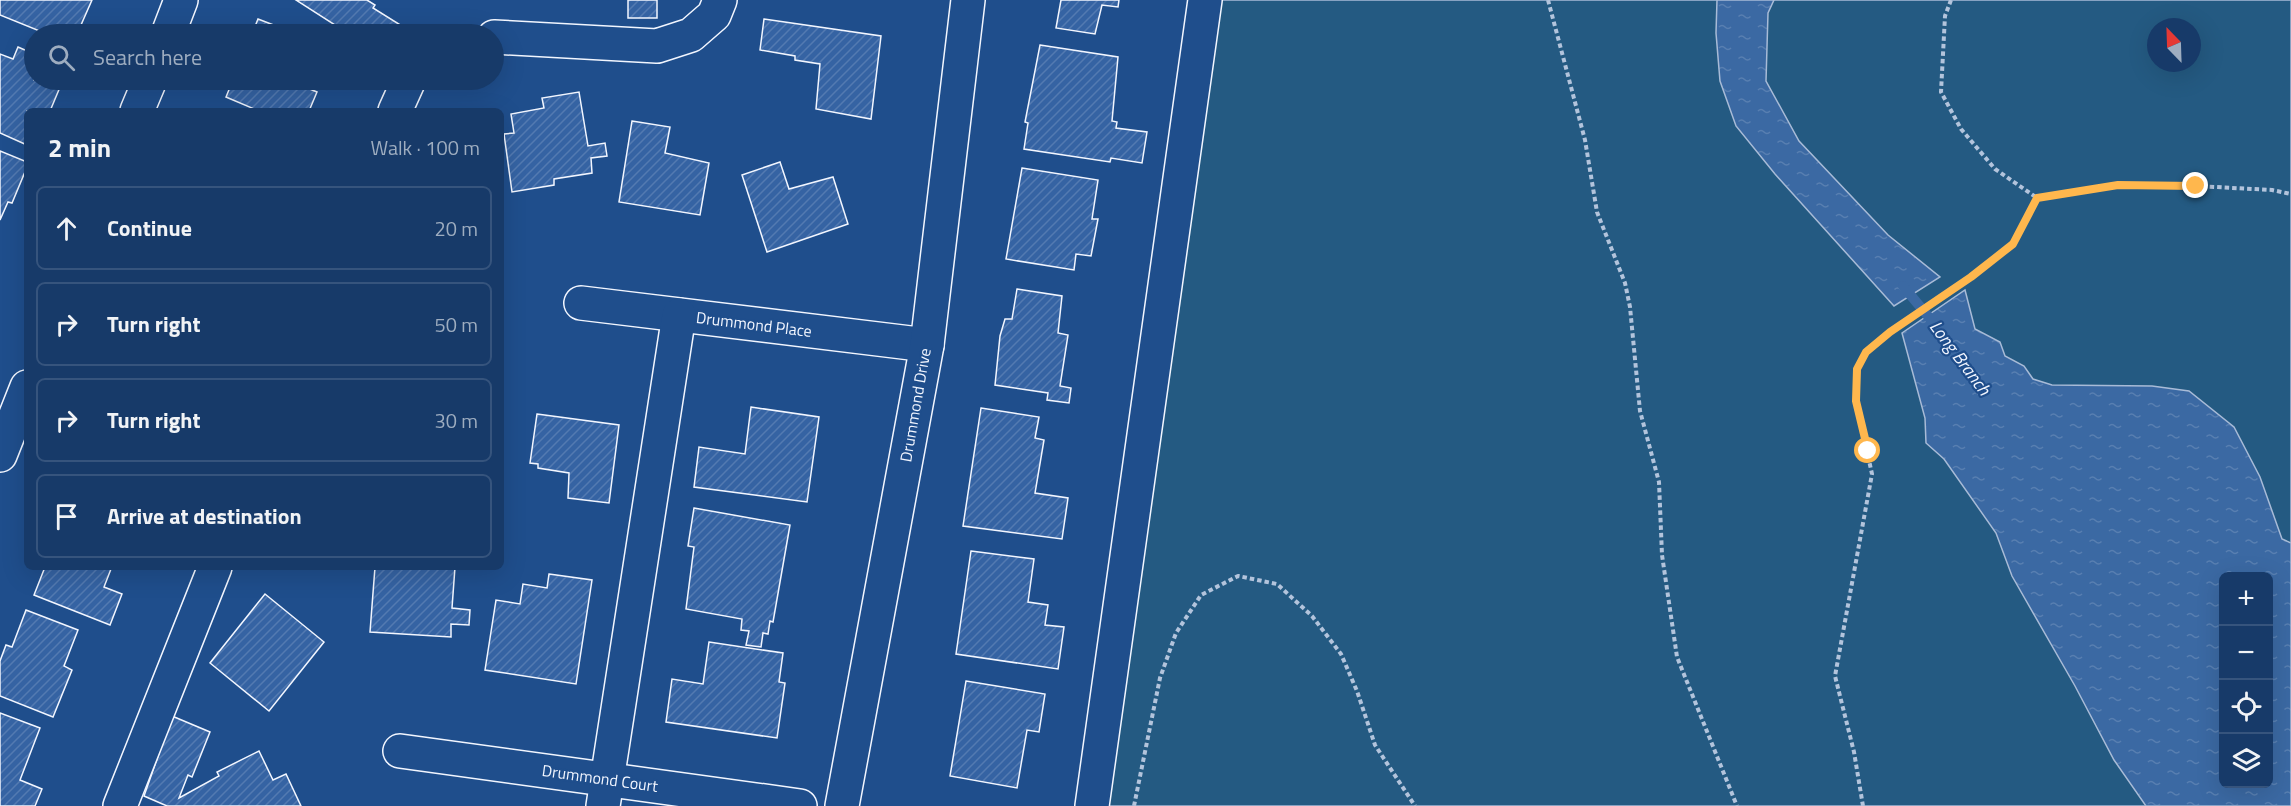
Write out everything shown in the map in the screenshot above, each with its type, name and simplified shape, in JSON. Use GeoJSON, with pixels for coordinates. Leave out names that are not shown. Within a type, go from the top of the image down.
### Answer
{"type":"FeatureCollection","features":[{"type":"Feature","properties":{"kind":"street"},"geometry":{"type":"LineString","coordinates":[[172,24],[181,0]]}},
{"type":"Feature","properties":{"kind":"street"},"geometry":{"type":"LineString","coordinates":[[504,38],[657,46],[691,35],[714,15],[720,0]]}},
{"type":"Feature","properties":{"kind":"street","name":"Drummond Drive"},"geometry":{"type":"LineString","coordinates":[[842,806],[927,345],[968,0]]}},
{"type":"Feature","properties":{"kind":"street"},"geometry":{"type":"LineString","coordinates":[[1092,806],[1205,0]]}},
{"type":"Feature","properties":{"kind":"street"},"geometry":{"type":"LineString","coordinates":[[138,108],[146,90]]}},
{"type":"Feature","properties":{"kind":"street"},"geometry":{"type":"LineString","coordinates":[[395,108],[404,90]]}},
{"type":"Feature","properties":{"kind":"street","name":"Drummond Place"},"geometry":{"type":"LineString","coordinates":[[581,303],[927,345]]}},
{"type":"Feature","properties":{"kind":"street"},"geometry":{"type":"LineString","coordinates":[[605,792],[679,315]]}},
{"type":"Feature","properties":{"kind":"street"},"geometry":{"type":"LineString","coordinates":[[0,455],[24,395]]}},
{"type":"Feature","properties":{"kind":"street"},"geometry":{"type":"LineString","coordinates":[[120,806],[213,570]]}},
{"type":"Feature","properties":{"kind":"street","name":"Drummond Court"},"geometry":{"type":"LineString","coordinates":[[400,750],[605,792],[800,806]]}},
{"type":"Feature","properties":{"kind":"path"},"geometry":{"type":"LineString","coordinates":[[1548,0],[1585,140],[1597,212],[1625,283],[1630,307],[1640,411],[1659,482],[1662,555],[1677,657],[1737,806]]}},
{"type":"Feature","properties":{"kind":"path"},"geometry":{"type":"LineString","coordinates":[[1951,0],[1945,16],[1941,92],[1961,129],[1995,169],[2037,198],[2118,185],[2196,186],[2272,190],[2291,194]]}},
{"type":"Feature","properties":{"kind":"path"},"geometry":{"type":"LineString","coordinates":[[1863,806],[1854,752],[1835,676],[1872,474],[1856,401],[1857,369],[1866,352],[1890,332],[1971,277],[2013,244],[2037,198]]}},
{"type":"Feature","properties":{"kind":"path"},"geometry":{"type":"LineString","coordinates":[[1134,806],[1160,678],[1176,633],[1201,595],[1238,576],[1277,584],[1312,616],[1341,654],[1357,691],[1375,745],[1414,806]]}},
{"type":"Feature","properties":{"kind":"shaded area"},"geometry":{"type":"Polygon","coordinates":[[[1210,0],[2291,0],[2291,806],[1088,806],[1210,0]]]}},
{"type":"Feature","properties":{"kind":"water"},"geometry":{"type":"Polygon","coordinates":[[[1717,0],[1774,0],[1768,13],[1766,81],[1799,141],[1888,235],[1940,277],[1894,306],[1775,174],[1736,126],[1720,81],[1716,33],[1717,0]]]}},
{"type":"Feature","properties":{"kind":"water"},"geometry":{"type":"Polygon","coordinates":[[[1965,290],[1975,329],[2000,342],[2005,356],[2024,366],[2033,379],[2052,385],[2152,386],[2189,391],[2234,427],[2260,477],[2282,539],[2291,543],[2291,806],[2146,806],[2114,760],[2012,576],[1996,533],[1944,459],[1926,443],[1925,418],[1902,333],[1965,290]]]}},
{"type":"Feature","properties":{"kind":"building"},"geometry":{"type":"Polygon","coordinates":[[[0,0],[92,0],[81,24],[24,25],[0,15],[0,0]]]}},
{"type":"Feature","properties":{"kind":"building"},"geometry":{"type":"Polygon","coordinates":[[[296,0],[367,0],[375,5],[373,8],[399,24],[333,24],[296,0]]]}},
{"type":"Feature","properties":{"kind":"building"},"geometry":{"type":"Polygon","coordinates":[[[628,0],[657,0],[657,18],[628,18],[628,0]]]}},
{"type":"Feature","properties":{"kind":"building"},"geometry":{"type":"Polygon","coordinates":[[[1061,0],[1119,0],[1118,7],[1102,5],[1095,34],[1056,28],[1061,0]]]}},
{"type":"Feature","properties":{"kind":"building"},"geometry":{"type":"Polygon","coordinates":[[[258,19],[271,24],[256,24],[258,19]]]}},
{"type":"Feature","properties":{"kind":"building"},"geometry":{"type":"Polygon","coordinates":[[[764,19],[881,36],[871,119],[816,109],[820,64],[795,60],[795,56],[760,50],[764,19]]]}},
{"type":"Feature","properties":{"kind":"building"},"geometry":{"type":"Polygon","coordinates":[[[1040,45],[1118,57],[1112,121],[1117,122],[1116,128],[1147,132],[1142,163],[1111,158],[1110,162],[1024,149],[1028,123],[1025,122],[1040,45]]]}},
{"type":"Feature","properties":{"kind":"building"},"geometry":{"type":"Polygon","coordinates":[[[18,47],[24,50],[24,90],[59,90],[51,108],[24,108],[24,144],[0,133],[0,54],[13,59],[18,47]]]}},
{"type":"Feature","properties":{"kind":"building"},"geometry":{"type":"Polygon","coordinates":[[[229,90],[312,90],[317,92],[310,108],[252,108],[226,97],[229,90]]]}},
{"type":"Feature","properties":{"kind":"building"},"geometry":{"type":"Polygon","coordinates":[[[579,92],[588,146],[605,143],[607,156],[591,158],[592,173],[554,179],[554,185],[512,192],[504,134],[514,133],[511,114],[544,108],[542,98],[579,92]]]}},
{"type":"Feature","properties":{"kind":"building"},"geometry":{"type":"Polygon","coordinates":[[[632,121],[670,127],[665,153],[709,163],[700,215],[619,202],[632,121]]]}},
{"type":"Feature","properties":{"kind":"building"},"geometry":{"type":"Polygon","coordinates":[[[0,151],[24,161],[24,174],[12,203],[8,202],[0,220],[0,151]]]}},
{"type":"Feature","properties":{"kind":"building"},"geometry":{"type":"Polygon","coordinates":[[[780,162],[789,189],[833,177],[848,224],[767,252],[742,175],[780,162]]]}},
{"type":"Feature","properties":{"kind":"building"},"geometry":{"type":"Polygon","coordinates":[[[1022,168],[1098,180],[1092,219],[1098,219],[1091,256],[1076,254],[1074,270],[1006,259],[1022,168]]]}},
{"type":"Feature","properties":{"kind":"building"},"geometry":{"type":"Polygon","coordinates":[[[1017,289],[1062,296],[1058,333],[1068,335],[1060,386],[1071,388],[1069,403],[1047,400],[1048,393],[995,385],[1000,336],[1005,319],[1012,319],[1017,289]]]}},
{"type":"Feature","properties":{"kind":"building"},"geometry":{"type":"Polygon","coordinates":[[[751,407],[819,417],[807,502],[694,487],[699,447],[745,454],[751,407]]]}},
{"type":"Feature","properties":{"kind":"building"},"geometry":{"type":"Polygon","coordinates":[[[981,408],[1039,417],[1035,438],[1044,440],[1035,493],[1068,498],[1062,539],[963,526],[981,408]]]}},
{"type":"Feature","properties":{"kind":"building"},"geometry":{"type":"Polygon","coordinates":[[[537,414],[619,425],[609,503],[568,498],[569,473],[538,468],[538,464],[530,463],[537,414]]]}},
{"type":"Feature","properties":{"kind":"building"},"geometry":{"type":"Polygon","coordinates":[[[694,508],[790,525],[773,622],[770,621],[768,634],[763,633],[761,647],[746,645],[749,631],[741,630],[742,619],[686,609],[694,547],[688,546],[694,508]]]}},
{"type":"Feature","properties":{"kind":"building"},"geometry":{"type":"Polygon","coordinates":[[[971,551],[1034,559],[1028,602],[1048,605],[1045,625],[1064,627],[1058,669],[956,654],[971,551]]]}},
{"type":"Feature","properties":{"kind":"building"},"geometry":{"type":"Polygon","coordinates":[[[44,570],[111,570],[104,587],[122,594],[110,625],[34,595],[44,570]]]}},
{"type":"Feature","properties":{"kind":"building"},"geometry":{"type":"Polygon","coordinates":[[[375,570],[455,570],[452,608],[470,610],[469,625],[451,624],[451,637],[370,632],[375,570]]]}},
{"type":"Feature","properties":{"kind":"building"},"geometry":{"type":"Polygon","coordinates":[[[549,574],[592,580],[576,684],[485,670],[496,600],[520,604],[523,584],[547,588],[549,574]]]}},
{"type":"Feature","properties":{"kind":"building"},"geometry":{"type":"Polygon","coordinates":[[[265,594],[324,642],[269,711],[210,663],[265,594]]]}},
{"type":"Feature","properties":{"kind":"building"},"geometry":{"type":"Polygon","coordinates":[[[26,610],[78,630],[64,666],[72,670],[53,717],[0,696],[0,661],[6,645],[12,647],[26,610]]]}},
{"type":"Feature","properties":{"kind":"building"},"geometry":{"type":"Polygon","coordinates":[[[709,642],[783,653],[779,682],[785,683],[777,738],[666,722],[672,679],[703,684],[709,642]]]}},
{"type":"Feature","properties":{"kind":"building"},"geometry":{"type":"Polygon","coordinates":[[[966,681],[1045,694],[1039,732],[1027,730],[1017,788],[950,776],[966,681]]]}},
{"type":"Feature","properties":{"kind":"building"},"geometry":{"type":"Polygon","coordinates":[[[0,713],[40,728],[20,780],[42,789],[35,806],[0,806],[0,713]]]}},
{"type":"Feature","properties":{"kind":"building"},"geometry":{"type":"Polygon","coordinates":[[[172,716],[210,732],[192,777],[188,775],[179,798],[219,776],[217,772],[259,751],[273,780],[286,774],[301,806],[167,806],[144,796],[172,716]]]}},
{"type":"Feature","properties":{"kind":"waterway","name":"Long Branch"},"geometry":{"type":"LineString","coordinates":[[1903,286],[1937,327]]}},
{"type":"Feature","properties":{"kind":"route"},"geometry":{"type":"LineString","coordinates":[[1868,451],[1856,401],[1857,369],[1866,352],[1890,332],[1971,277],[2013,244],[2037,198],[2118,185],[2196,186]]}}]}
